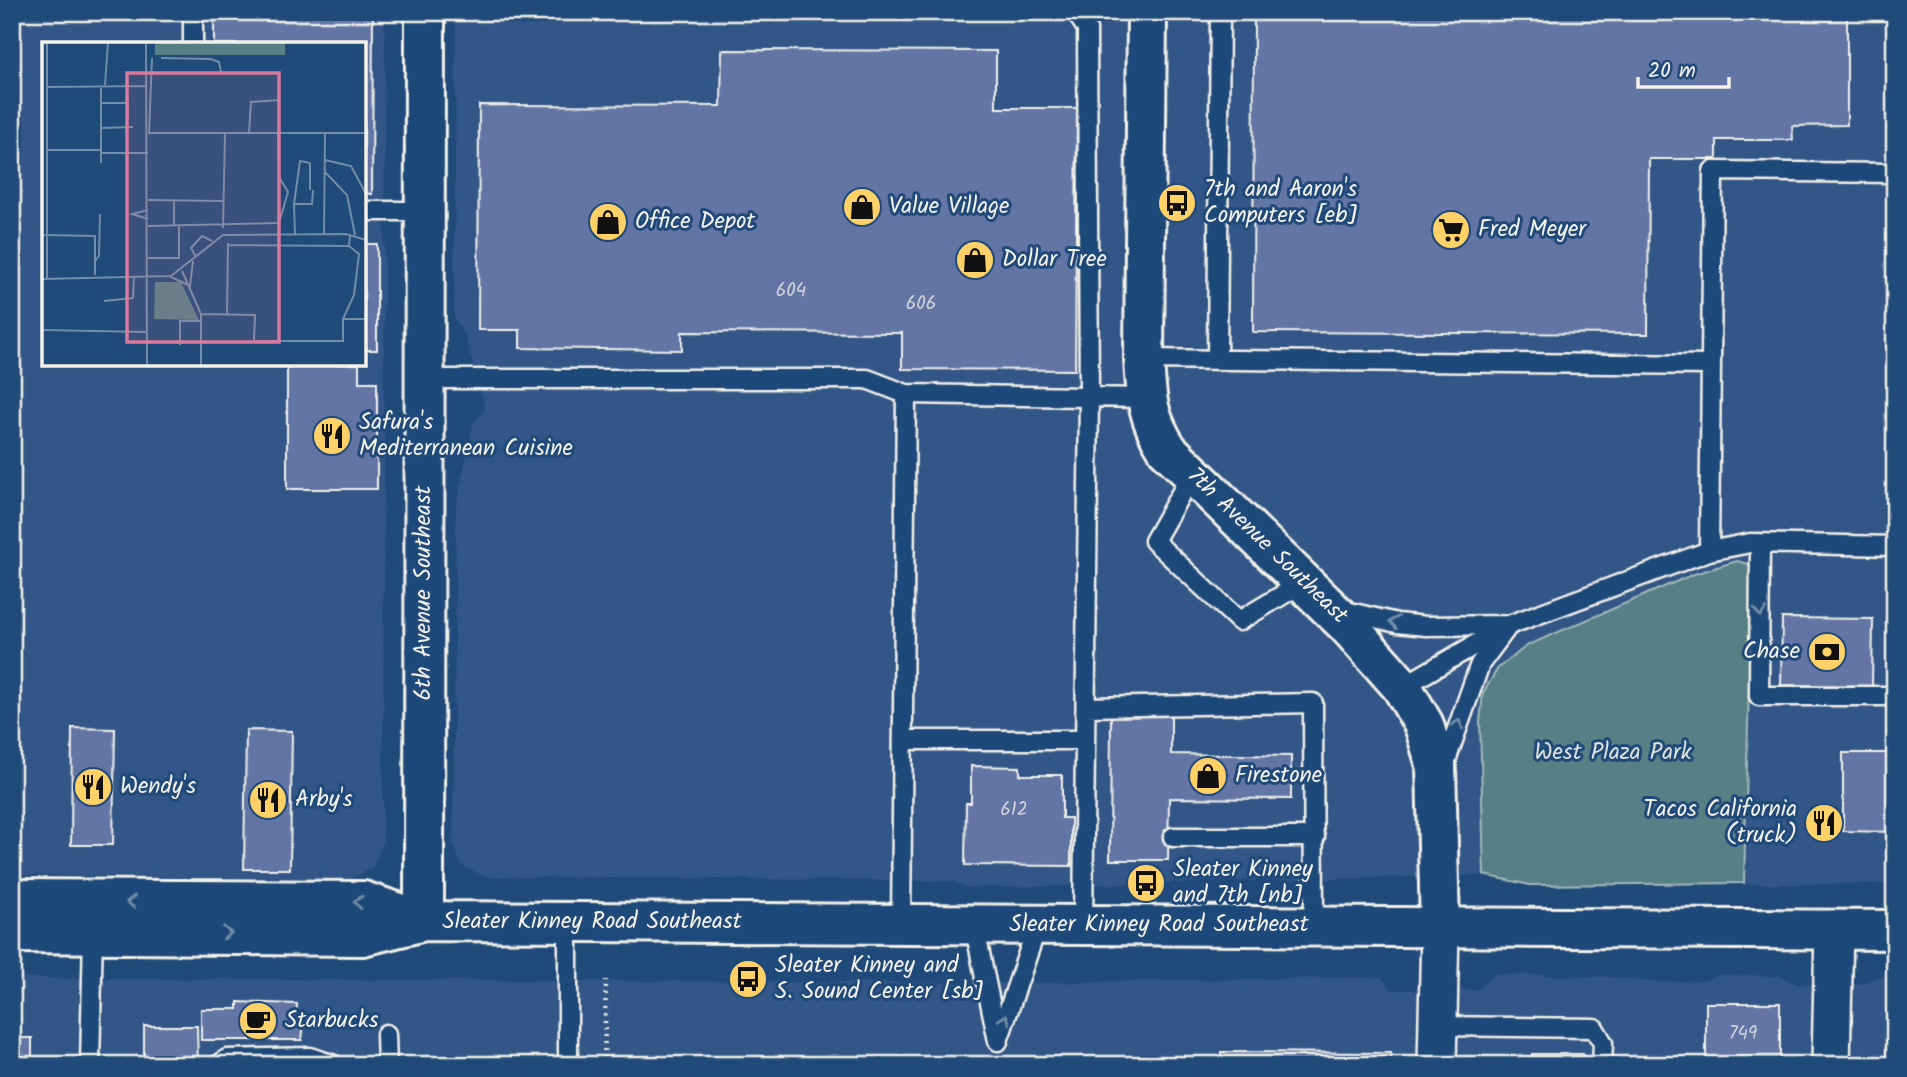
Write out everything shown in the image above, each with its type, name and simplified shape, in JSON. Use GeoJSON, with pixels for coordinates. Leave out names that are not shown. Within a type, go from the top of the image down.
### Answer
{"type":"FeatureCollection","features":[{"type":"Feature","properties":{"kind":"street","name":"6th Avenue Southeast"},"geometry":{"type":"LineString","coordinates":[[424,921],[425,12]]}},
{"type":"Feature","properties":{"kind":"street","name":"7th Avenue Southeast"},"geometry":{"type":"LineString","coordinates":[[1147,12],[1144,359],[1146,398],[1153,427],[1168,450],[1316,595],[1402,687],[1424,725],[1436,765],[1437,789],[1440,927],[1437,1065]]}},
{"type":"Feature","properties":{"kind":"street","name":"Sleater Kinney Road Southeast"},"geometry":{"type":"LineString","coordinates":[[12,899],[363,901],[424,921]]}},
{"type":"Feature","properties":{"kind":"street","name":"Sleater Kinney Road Southeast"},"geometry":{"type":"LineString","coordinates":[[12,933],[93,931],[362,936],[424,921],[1895,930]]}},
{"type":"Feature","properties":{"kind":"street"},"geometry":{"type":"LineString","coordinates":[[1831,1065],[1833,929]]}},
{"type":"Feature","properties":{"kind":"lane"},"geometry":{"type":"LineString","coordinates":[[193,12],[193,42]]}},
{"type":"Feature","properties":{"kind":"lane"},"geometry":{"type":"LineString","coordinates":[[1076,12],[1087,29],[1089,397],[1083,925]]}},
{"type":"Feature","properties":{"kind":"lane"},"geometry":{"type":"LineString","coordinates":[[1217,360],[1220,12]]}},
{"type":"Feature","properties":{"kind":"lane"},"geometry":{"type":"LineString","coordinates":[[1709,551],[1713,171],[1895,173]]}},
{"type":"Feature","properties":{"kind":"lane"},"geometry":{"type":"LineString","coordinates":[[366,211],[426,211]]}},
{"type":"Feature","properties":{"kind":"lane"},"geometry":{"type":"LineString","coordinates":[[1144,359],[1711,365]]}},
{"type":"Feature","properties":{"kind":"lane"},"geometry":{"type":"LineString","coordinates":[[425,379],[867,379],[906,394],[1146,398]]}},
{"type":"Feature","properties":{"kind":"lane"},"geometry":{"type":"LineString","coordinates":[[901,924],[906,394]]}},
{"type":"Feature","properties":{"kind":"lane"},"geometry":{"type":"LineString","coordinates":[[1192,474],[1153,541],[1239,621],[1316,595],[1406,624],[1508,625]]}},
{"type":"Feature","properties":{"kind":"lane"},"geometry":{"type":"LineString","coordinates":[[1760,544],[1759,696],[1895,696]]}},
{"type":"Feature","properties":{"kind":"lane"},"geometry":{"type":"LineString","coordinates":[[1402,687],[1508,625],[1709,551],[1760,544],[1895,546]]}},
{"type":"Feature","properties":{"kind":"lane"},"geometry":{"type":"LineString","coordinates":[[1437,789],[1479,664],[1508,625]]}},
{"type":"Feature","properties":{"kind":"lane"},"geometry":{"type":"LineString","coordinates":[[1086,707],[1313,703],[1314,926]]}},
{"type":"Feature","properties":{"kind":"lane"},"geometry":{"type":"LineString","coordinates":[[903,740],[1085,740]]}},
{"type":"Feature","properties":{"kind":"lane"},"geometry":{"type":"LineString","coordinates":[[1173,837],[1315,837]]}},
{"type":"Feature","properties":{"kind":"lane"},"geometry":{"type":"LineString","coordinates":[[568,922],[568,1065]]}},
{"type":"Feature","properties":{"kind":"lane"},"geometry":{"type":"LineString","coordinates":[[974,924],[998,1041],[1038,924]]}},
{"type":"Feature","properties":{"kind":"lane"},"geometry":{"type":"LineString","coordinates":[[90,1065],[93,931]]}},
{"type":"Feature","properties":{"kind":"lane"},"geometry":{"type":"LineString","coordinates":[[1438,1026],[1594,1028],[1603,1043],[1602,1065]]}},
{"type":"Feature","properties":{"kind":"lane"},"geometry":{"type":"LineString","coordinates":[[386,1034],[387,1065]]}},
{"type":"Feature","properties":{"kind":"lane"},"geometry":{"type":"LineString","coordinates":[[219,1065],[227,1059],[310,1057],[334,1065]]}},
{"type":"Feature","properties":{"kind":"path"},"geometry":{"type":"LineString","coordinates":[[604,1065],[606,980]]}},
{"type":"Feature","properties":{"kind":"shaded area"},"geometry":{"type":"Polygon","coordinates":[[[12,12],[385,12],[383,843],[372,868],[351,879],[12,875],[12,12]]]}},
{"type":"Feature","properties":{"kind":"shaded area"},"geometry":{"type":"Polygon","coordinates":[[[456,12],[1895,12],[1895,884],[1530,885],[1484,875],[969,888],[950,881],[486,877],[461,865],[453,842],[456,507],[473,424],[485,408],[465,336],[454,317],[456,12]]]}},
{"type":"Feature","properties":{"kind":"shaded area"},"geometry":{"type":"Polygon","coordinates":[[[1495,974],[1614,977],[1649,982],[1704,981],[1716,975],[1780,976],[1797,984],[1861,984],[1882,976],[1895,976],[1895,1065],[12,1065],[12,978],[1025,983],[1381,977],[1392,990],[1477,990],[1495,974]]]}},
{"type":"Feature","properties":{"kind":"green space","name":"West Plaza Park"},"geometry":{"type":"Polygon","coordinates":[[[1737,561],[1752,565],[1744,883],[1530,885],[1484,875],[1480,722],[1483,693],[1498,668],[1528,645],[1694,574],[1737,561]]]}},
{"type":"Feature","properties":{"kind":"building"},"geometry":{"type":"Polygon","coordinates":[[[214,12],[373,12],[372,194],[366,193],[366,42],[214,42],[214,12]]]}},
{"type":"Feature","properties":{"kind":"building","name":"Fred Meyer"},"geometry":{"type":"Polygon","coordinates":[[[1254,12],[1847,12],[1847,125],[1792,126],[1793,140],[1717,140],[1717,159],[1649,159],[1648,334],[1253,332],[1254,12]]]}},
{"type":"Feature","properties":{"kind":"building"},"geometry":{"type":"Polygon","coordinates":[[[722,50],[996,51],[996,108],[1077,108],[1075,370],[902,369],[902,333],[682,332],[682,350],[520,348],[520,330],[478,330],[479,105],[721,106],[722,50]]]}},
{"type":"Feature","properties":{"kind":"building","name":"Safura's Mediterranean Cuisine"},"geometry":{"type":"Polygon","coordinates":[[[366,244],[377,244],[377,350],[366,350],[366,244]]]}},
{"type":"Feature","properties":{"kind":"building","name":"Safura's Mediterranean Cuisine"},"geometry":{"type":"Polygon","coordinates":[[[287,366],[359,366],[359,382],[377,382],[377,489],[287,489],[287,366]]]}},
{"type":"Feature","properties":{"kind":"building","name":"Chase"},"geometry":{"type":"Polygon","coordinates":[[[1782,618],[1873,619],[1872,686],[1781,685],[1782,618]]]}},
{"type":"Feature","properties":{"kind":"building"},"geometry":{"type":"Polygon","coordinates":[[[1111,715],[1171,716],[1171,754],[1291,756],[1291,799],[1169,798],[1168,860],[1110,860],[1111,715]]]}},
{"type":"Feature","properties":{"kind":"building","name":"Wendy's"},"geometry":{"type":"Polygon","coordinates":[[[72,728],[115,729],[113,845],[71,845],[72,728]]]}},
{"type":"Feature","properties":{"kind":"building","name":"Arby's"},"geometry":{"type":"Polygon","coordinates":[[[246,730],[292,731],[290,869],[244,869],[246,730]]]}},
{"type":"Feature","properties":{"kind":"building"},"geometry":{"type":"Polygon","coordinates":[[[1843,753],[1895,753],[1895,832],[1843,831],[1843,753]]]}},
{"type":"Feature","properties":{"kind":"building"},"geometry":{"type":"Polygon","coordinates":[[[971,766],[1020,767],[1020,775],[1062,775],[1062,818],[1071,818],[1071,866],[965,865],[966,803],[971,803],[971,766]]]}},
{"type":"Feature","properties":{"kind":"building"},"geometry":{"type":"Polygon","coordinates":[[[238,1002],[297,1004],[296,1021],[304,1022],[302,1040],[201,1040],[201,1009],[238,1009],[238,1002]]]}},
{"type":"Feature","properties":{"kind":"building"},"geometry":{"type":"Polygon","coordinates":[[[1706,1003],[1780,1003],[1780,1065],[1706,1065],[1706,1003]]]}},
{"type":"Feature","properties":{"kind":"building"},"geometry":{"type":"Polygon","coordinates":[[[144,1026],[197,1026],[198,1065],[144,1065],[144,1026]]]}},
{"type":"Feature","properties":{"kind":"building"},"geometry":{"type":"Polygon","coordinates":[[[12,1038],[32,1038],[32,1065],[12,1065],[12,1038]]]}},
{"type":"Feature","properties":{"kind":"building"},"geometry":{"type":"Polygon","coordinates":[[[1221,1052],[1391,1053],[1391,1065],[1221,1065],[1221,1052]]]}},
{"type":"Feature","properties":{"kind":"building"},"geometry":{"type":"Polygon","coordinates":[[[1532,1054],[1583,1054],[1583,1065],[1532,1065],[1532,1054]]]}},
{"type":"Feature","properties":{"kind":"place","name":"7th and Aaron's Computers [eb]"},"geometry":{"type":"Point","coordinates":[1177,203]}},
{"type":"Feature","properties":{"kind":"place","name":"Value Village"},"geometry":{"type":"Point","coordinates":[862,207]}},
{"type":"Feature","properties":{"kind":"place","name":"Office Depot"},"geometry":{"type":"Point","coordinates":[608,222]}},
{"type":"Feature","properties":{"kind":"place","name":"Fred Meyer"},"geometry":{"type":"Point","coordinates":[1451,230]}},
{"type":"Feature","properties":{"kind":"place","name":"Dollar Tree"},"geometry":{"type":"Point","coordinates":[975,260]}},
{"type":"Feature","properties":{"kind":"place","name":"Safura's Mediterranean Cuisine"},"geometry":{"type":"Point","coordinates":[332,436]}},
{"type":"Feature","properties":{"kind":"place","name":"Chase"},"geometry":{"type":"Point","coordinates":[1827,652]}},
{"type":"Feature","properties":{"kind":"place","name":"Firestone"},"geometry":{"type":"Point","coordinates":[1208,776]}},
{"type":"Feature","properties":{"kind":"place","name":"Wendy's"},"geometry":{"type":"Point","coordinates":[93,787]}},
{"type":"Feature","properties":{"kind":"place","name":"Arby's"},"geometry":{"type":"Point","coordinates":[268,800]}},
{"type":"Feature","properties":{"kind":"place","name":"Tacos California (truck)"},"geometry":{"type":"Point","coordinates":[1824,823]}},
{"type":"Feature","properties":{"kind":"place","name":"Sleater Kinney and 7th [nb]"},"geometry":{"type":"Point","coordinates":[1146,883]}},
{"type":"Feature","properties":{"kind":"place","name":"Sleater Kinney and S. Sound Center [sb]"},"geometry":{"type":"Point","coordinates":[748,979]}},
{"type":"Feature","properties":{"kind":"place","name":"Starbucks"},"geometry":{"type":"Point","coordinates":[258,1021]}}]}
